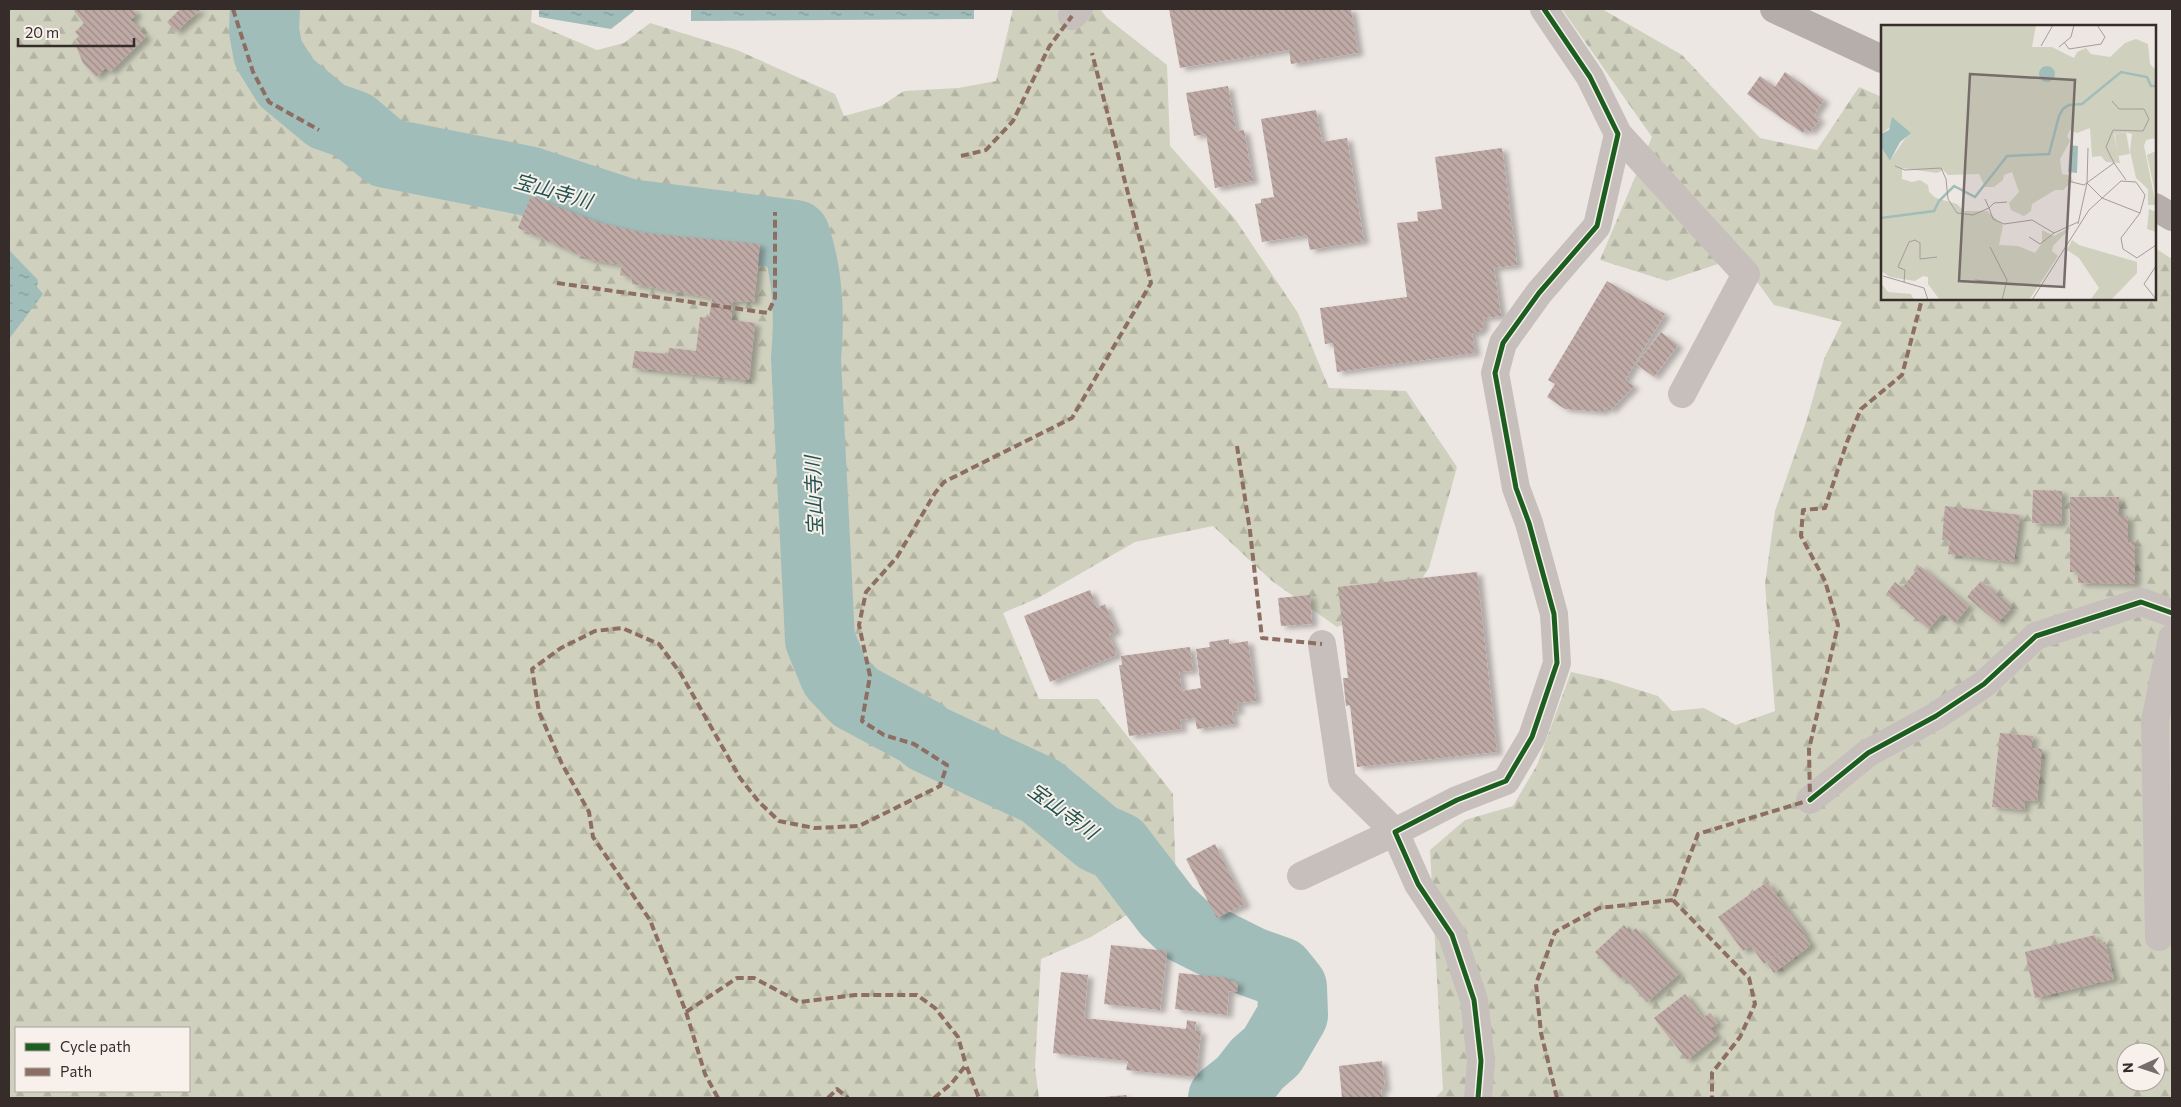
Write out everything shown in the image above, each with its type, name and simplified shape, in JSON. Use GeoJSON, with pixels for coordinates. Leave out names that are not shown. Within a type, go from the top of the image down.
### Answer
{"type":"FeatureCollection","features":[{"type":"Feature","properties":{"kind":"main road"},"geometry":{"type":"LineString","coordinates":[[1774,9],[1881,60]]}},
{"type":"Feature","properties":{"kind":"main road"},"geometry":{"type":"LineString","coordinates":[[2156,208],[2172,218]]}},
{"type":"Feature","properties":{"kind":"street"},"geometry":{"type":"LineString","coordinates":[[1544,9],[1590,77],[1618,134],[1746,274],[1682,394]]}},
{"type":"Feature","properties":{"kind":"street"},"geometry":{"type":"LineString","coordinates":[[1300,876],[1395,832],[1457,800],[1506,781],[1532,737],[1557,663],[1554,614],[1540,557],[1516,488],[1495,373],[1503,343],[1539,292],[1597,226],[1618,134]]}},
{"type":"Feature","properties":{"kind":"street"},"geometry":{"type":"LineString","coordinates":[[1810,800],[1868,753],[1936,716],[1984,684],[2036,636],[2141,602],[2172,613]]}},
{"type":"Feature","properties":{"kind":"street"},"geometry":{"type":"LineString","coordinates":[[2159,937],[2154,721],[2172,638]]}},
{"type":"Feature","properties":{"kind":"street"},"geometry":{"type":"LineString","coordinates":[[1322,644],[1342,780],[1395,832],[1418,884],[1452,935],[1474,1000],[1481,1061],[1478,1098]]}},
{"type":"Feature","properties":{"kind":"green space"},"geometry":{"type":"Polygon","coordinates":[[[9,9],[532,9],[531,22],[597,50],[624,43],[650,23],[737,50],[835,94],[844,116],[881,106],[904,91],[958,88],[996,81],[1013,9],[1100,9],[1107,18],[1167,65],[1170,146],[1235,219],[1298,313],[1329,388],[1406,391],[1457,467],[1429,568],[1407,601],[1337,627],[1272,581],[1213,526],[1135,542],[1038,598],[1003,613],[1039,699],[1098,699],[1173,794],[1176,885],[1091,937],[1041,959],[1035,1067],[1039,1098],[9,1098],[9,9]]]}},
{"type":"Feature","properties":{"kind":"green space"},"geometry":{"type":"Polygon","coordinates":[[[1562,9],[1602,9],[1682,55],[1760,138],[1817,150],[1859,87],[1881,97],[1881,300],[2156,300],[2156,249],[2172,259],[2172,1098],[1435,1098],[1443,1090],[1430,850],[1465,820],[1513,806],[1537,765],[1571,672],[1607,680],[1658,696],[1672,711],[1704,708],[1736,725],[1775,711],[1765,584],[1775,511],[1807,419],[1824,359],[1842,322],[1774,305],[1739,257],[1667,281],[1600,260],[1652,137],[1562,9]]]}},
{"type":"Feature","properties":{"kind":"water"},"geometry":{"type":"Polygon","coordinates":[[[539,9],[634,9],[634,11],[611,29],[539,17],[539,9]]]}},
{"type":"Feature","properties":{"kind":"water"},"geometry":{"type":"Polygon","coordinates":[[[691,9],[974,9],[974,19],[691,21],[691,9]]]}},
{"type":"Feature","properties":{"kind":"water"},"geometry":{"type":"Polygon","coordinates":[[[9,250],[38,280],[37,287],[43,294],[9,339],[9,250]]]}},
{"type":"Feature","properties":{"kind":"building"},"geometry":{"type":"Polygon","coordinates":[[[76,9],[132,9],[137,14],[131,20],[146,37],[110,72],[106,68],[96,77],[83,63],[76,46],[79,43],[76,39],[79,36],[75,32],[84,23],[74,11],[76,9]]]}},
{"type":"Feature","properties":{"kind":"building"},"geometry":{"type":"Polygon","coordinates":[[[180,9],[201,9],[176,32],[167,22],[180,9]]]}},
{"type":"Feature","properties":{"kind":"building"},"geometry":{"type":"Polygon","coordinates":[[[1169,9],[1351,9],[1358,53],[1291,64],[1289,50],[1180,68],[1169,9]]]}},
{"type":"Feature","properties":{"kind":"building"},"geometry":{"type":"Polygon","coordinates":[[[1785,72],[1824,100],[1814,115],[1820,119],[1810,132],[1805,129],[1803,133],[1747,94],[1760,76],[1775,87],[1785,72]]]}},
{"type":"Feature","properties":{"kind":"building"},"geometry":{"type":"Polygon","coordinates":[[[1228,86],[1236,131],[1244,130],[1253,181],[1215,188],[1206,134],[1194,136],[1186,93],[1228,86]]]}},
{"type":"Feature","properties":{"kind":"building"},"geometry":{"type":"Polygon","coordinates":[[[1316,110],[1322,142],[1347,138],[1364,241],[1310,250],[1307,235],[1262,242],[1255,204],[1261,203],[1261,199],[1274,197],[1261,119],[1316,110]]]}},
{"type":"Feature","properties":{"kind":"building"},"geometry":{"type":"Polygon","coordinates":[[[1502,148],[1517,265],[1494,268],[1501,316],[1483,318],[1484,326],[1478,333],[1472,333],[1475,353],[1337,372],[1333,343],[1325,344],[1320,308],[1407,297],[1397,223],[1418,221],[1417,212],[1442,209],[1435,157],[1502,148]]]}},
{"type":"Feature","properties":{"kind":"building"},"geometry":{"type":"Polygon","coordinates":[[[531,196],[600,223],[645,233],[760,244],[754,302],[733,301],[731,320],[755,323],[749,380],[632,368],[635,351],[668,354],[669,348],[696,351],[700,317],[709,318],[712,298],[632,284],[632,278],[620,275],[622,265],[591,260],[518,228],[531,196]]]}},
{"type":"Feature","properties":{"kind":"building"},"geometry":{"type":"Polygon","coordinates":[[[1607,281],[1665,314],[1625,380],[1634,386],[1610,411],[1606,407],[1603,412],[1565,409],[1547,397],[1555,384],[1548,380],[1607,281]]]}},
{"type":"Feature","properties":{"kind":"building"},"geometry":{"type":"Polygon","coordinates":[[[1661,332],[1678,345],[1654,377],[1636,364],[1661,332]]]}},
{"type":"Feature","properties":{"kind":"building"},"geometry":{"type":"Polygon","coordinates":[[[2033,490],[2062,491],[2061,524],[2032,523],[2033,490]]]}},
{"type":"Feature","properties":{"kind":"building"},"geometry":{"type":"Polygon","coordinates":[[[2070,497],[2119,497],[2119,516],[2128,516],[2128,542],[2135,542],[2135,584],[2078,583],[2078,572],[2070,572],[2070,497]]]}},
{"type":"Feature","properties":{"kind":"building"},"geometry":{"type":"Polygon","coordinates":[[[1945,506],[2020,515],[2014,562],[1948,554],[1950,540],[1942,540],[1945,506]]]}},
{"type":"Feature","properties":{"kind":"building"},"geometry":{"type":"Polygon","coordinates":[[[1920,566],[1969,606],[1955,623],[1942,613],[1929,629],[1886,594],[1895,582],[1902,588],[1920,566]]]}},
{"type":"Feature","properties":{"kind":"building"},"geometry":{"type":"Polygon","coordinates":[[[1477,572],[1497,752],[1357,767],[1350,705],[1346,706],[1343,678],[1348,678],[1338,587],[1477,572]]]}},
{"type":"Feature","properties":{"kind":"building"},"geometry":{"type":"Polygon","coordinates":[[[1981,581],[2012,607],[1998,623],[1967,597],[1981,581]]]}},
{"type":"Feature","properties":{"kind":"building"},"geometry":{"type":"Polygon","coordinates":[[[1090,590],[1097,608],[1105,604],[1116,631],[1109,635],[1117,655],[1050,682],[1024,616],[1090,590]]]}},
{"type":"Feature","properties":{"kind":"building"},"geometry":{"type":"Polygon","coordinates":[[[1310,595],[1312,624],[1281,626],[1278,598],[1310,595]]]}},
{"type":"Feature","properties":{"kind":"building"},"geometry":{"type":"Polygon","coordinates":[[[1229,639],[1229,644],[1248,641],[1256,701],[1237,703],[1239,711],[1232,712],[1234,724],[1197,729],[1195,718],[1180,720],[1182,729],[1129,736],[1119,665],[1122,665],[1121,656],[1190,647],[1193,671],[1179,672],[1182,691],[1201,688],[1196,649],[1210,647],[1209,642],[1229,639]]]}},
{"type":"Feature","properties":{"kind":"building"},"geometry":{"type":"Polygon","coordinates":[[[2000,733],[2033,736],[2031,748],[2042,749],[2037,801],[2025,800],[2024,810],[1992,807],[2000,733]]]}},
{"type":"Feature","properties":{"kind":"building"},"geometry":{"type":"Polygon","coordinates":[[[1215,844],[1245,904],[1217,918],[1186,859],[1215,844]]]}},
{"type":"Feature","properties":{"kind":"building"},"geometry":{"type":"Polygon","coordinates":[[[1767,882],[1805,934],[1764,964],[1751,946],[1743,951],[1718,917],[1767,882]]]}},
{"type":"Feature","properties":{"kind":"building"},"geometry":{"type":"Polygon","coordinates":[[[1624,925],[1630,933],[1636,928],[1679,974],[1647,1002],[1623,976],[1620,979],[1595,952],[1624,925]]]}},
{"type":"Feature","properties":{"kind":"building"},"geometry":{"type":"Polygon","coordinates":[[[1804,935],[1811,945],[1774,973],[1767,963],[1804,935]]]}},
{"type":"Feature","properties":{"kind":"building"},"geometry":{"type":"Polygon","coordinates":[[[2095,935],[2097,943],[2105,942],[2114,979],[2035,998],[2025,952],[2095,935]]]}},
{"type":"Feature","properties":{"kind":"building"},"geometry":{"type":"Polygon","coordinates":[[[1111,945],[1167,951],[1160,1010],[1104,1004],[1111,945]]]}},
{"type":"Feature","properties":{"kind":"building"},"geometry":{"type":"Polygon","coordinates":[[[1061,972],[1088,975],[1084,1018],[1186,1029],[1187,1020],[1196,1022],[1195,1031],[1201,1031],[1196,1077],[1126,1070],[1128,1061],[1053,1053],[1061,972]]]}},
{"type":"Feature","properties":{"kind":"building"},"geometry":{"type":"Polygon","coordinates":[[[1179,973],[1229,978],[1229,981],[1238,982],[1237,992],[1229,991],[1227,1015],[1175,1009],[1179,973]]]}},
{"type":"Feature","properties":{"kind":"building"},"geometry":{"type":"Polygon","coordinates":[[[1685,994],[1703,1018],[1710,1013],[1718,1023],[1711,1028],[1717,1036],[1687,1060],[1654,1018],[1685,994]]]}},
{"type":"Feature","properties":{"kind":"building"},"geometry":{"type":"Polygon","coordinates":[[[1382,1061],[1385,1089],[1381,1089],[1382,1098],[1342,1098],[1339,1066],[1382,1061]]]}},
{"type":"Feature","properties":{"kind":"building"},"geometry":{"type":"Polygon","coordinates":[[[1126,1095],[1127,1098],[1104,1098],[1104,1097],[1126,1095]]]}},
{"type":"Feature","properties":{"kind":"waterway","name":"宝山寺川"},"geometry":{"type":"LineString","coordinates":[[265,9],[264,30],[268,53],[286,82],[327,116],[353,125],[386,153],[528,181],[629,214],[795,235],[803,265],[807,296],[806,358],[820,640],[835,676],[855,697],[922,733],[927,738],[1041,791],[1098,838],[1118,847],[1167,911],[1186,929],[1252,962],[1280,972],[1292,987],[1293,1015],[1272,1051],[1257,1064],[1243,1082],[1223,1098]]}},
{"type":"Feature","properties":{"kind":"marked path"},"geometry":{"type":"LineString","coordinates":[[233,9],[253,72],[269,102],[319,130]]}},
{"type":"Feature","properties":{"kind":"marked path"},"geometry":{"type":"LineString","coordinates":[[961,156],[986,150],[1013,121],[1049,47],[1072,16]]}},
{"type":"Feature","properties":{"kind":"marked path"},"geometry":{"type":"LineString","coordinates":[[718,1098],[705,1074],[686,1012],[650,920],[593,837],[589,812],[562,764],[539,712],[532,669],[561,648],[595,631],[622,628],[659,644],[681,674],[740,778],[759,802],[779,821],[814,828],[859,826],[940,786],[947,765],[914,744],[884,735],[862,721],[870,676],[859,625],[866,592],[897,557],[935,493],[944,482],[1072,418],[1151,283],[1092,53]]}},
{"type":"Feature","properties":{"kind":"marked path"},"geometry":{"type":"LineString","coordinates":[[557,283],[768,313],[775,298],[775,212]]}},
{"type":"Feature","properties":{"kind":"marked path"},"geometry":{"type":"LineString","coordinates":[[1557,1098],[1541,1033],[1536,984],[1555,932],[1599,908],[1673,900],[1698,834],[1810,800],[1809,749],[1838,625],[1825,581],[1801,536],[1803,510],[1825,508],[1847,442],[1861,409],[1902,375],[1922,300]]}},
{"type":"Feature","properties":{"kind":"marked path"},"geometry":{"type":"LineString","coordinates":[[1237,446],[1250,531],[1262,638],[1322,644]]}},
{"type":"Feature","properties":{"kind":"marked path"},"geometry":{"type":"LineString","coordinates":[[1673,900],[1749,978],[1755,1004],[1740,1037],[1712,1073],[1712,1098]]}},
{"type":"Feature","properties":{"kind":"marked path"},"geometry":{"type":"LineString","coordinates":[[686,1012],[737,978],[754,978],[799,1002],[855,995],[917,995],[935,1008],[958,1037],[966,1065]]}},
{"type":"Feature","properties":{"kind":"marked path"},"geometry":{"type":"LineString","coordinates":[[934,1098],[951,1084],[966,1065],[979,1098]]}},
{"type":"Feature","properties":{"kind":"marked path"},"geometry":{"type":"LineString","coordinates":[[828,1098],[837,1089],[848,1098]]}},
{"type":"Feature","properties":{"kind":"cycle path"},"geometry":{"type":"LineString","coordinates":[[1478,1098],[1481,1061],[1474,1000],[1452,935],[1418,884],[1395,832],[1457,800],[1506,781],[1532,737],[1557,663],[1554,614],[1529,523],[1516,488],[1495,373],[1503,343],[1539,293],[1597,226],[1618,134],[1590,77],[1544,9]]}},
{"type":"Feature","properties":{"kind":"cycle path"},"geometry":{"type":"LineString","coordinates":[[1810,800],[1868,753],[1936,716],[1984,684],[2036,636],[2141,602],[2172,613]]}}]}
